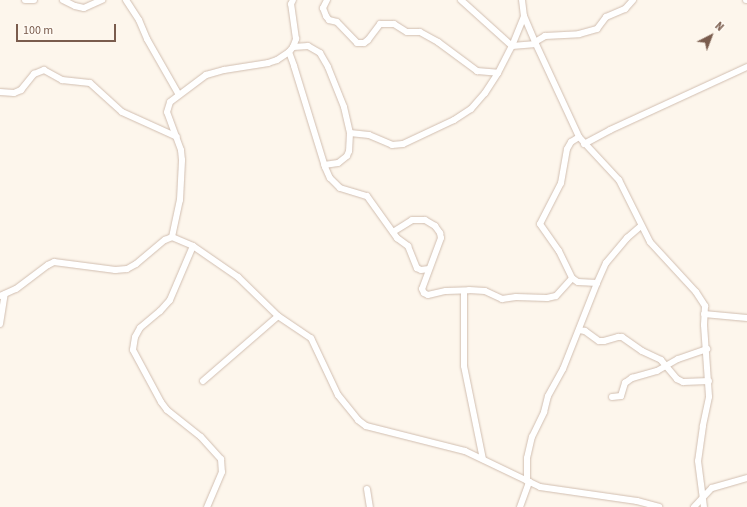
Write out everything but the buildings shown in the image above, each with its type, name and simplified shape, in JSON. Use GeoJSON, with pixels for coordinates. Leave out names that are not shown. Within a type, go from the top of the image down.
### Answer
{"type":"FeatureCollection","features":[{"type":"Feature","properties":{"kind":"street"},"geometry":{"type":"LineString","coordinates":[[25,0],[34,0]]}},
{"type":"Feature","properties":{"kind":"street"},"geometry":{"type":"LineString","coordinates":[[63,0],[75,6],[84,8],[102,0]]}},
{"type":"Feature","properties":{"kind":"street"},"geometry":{"type":"LineString","coordinates":[[126,0],[140,20],[147,39],[178,95]]}},
{"type":"Feature","properties":{"kind":"street"},"geometry":{"type":"LineString","coordinates":[[172,237],[180,200],[182,160],[177,137],[167,112],[170,102],[206,75],[224,70],[268,63],[278,60],[288,52],[293,47],[296,40],[291,4],[293,0]]}},
{"type":"Feature","properties":{"kind":"street"},"geometry":{"type":"LineString","coordinates":[[327,0],[323,8],[326,16],[329,20],[337,22],[357,43],[364,43],[368,40],[380,24],[394,24],[407,32],[420,32],[432,38],[478,71],[498,73]]}},
{"type":"Feature","properties":{"kind":"street"},"geometry":{"type":"LineString","coordinates":[[461,0],[512,46],[535,43],[545,36],[579,34],[597,29],[606,16],[625,9],[633,0]]}},
{"type":"Feature","properties":{"kind":"street"},"geometry":{"type":"LineString","coordinates":[[522,0],[524,16],[535,43],[578,137],[619,180],[638,216],[641,226],[656,250],[696,292],[705,306],[704,314],[709,397],[702,426],[698,460],[704,507]]}},
{"type":"Feature","properties":{"kind":"street"},"geometry":{"type":"LineString","coordinates":[[350,132],[369,135],[392,145],[403,144],[444,126],[471,109],[485,93],[498,73],[512,46],[524,16]]}},
{"type":"Feature","properties":{"kind":"street"},"geometry":{"type":"LineString","coordinates":[[293,47],[308,46],[320,53],[328,67],[344,107],[350,132],[349,151],[347,156],[338,163],[324,165]]}},
{"type":"Feature","properties":{"kind":"street"},"geometry":{"type":"LineString","coordinates":[[288,52],[309,111],[324,165],[330,178],[340,188],[367,196],[377,213],[393,232],[408,246],[417,268],[421,270],[429,269]]}},
{"type":"Feature","properties":{"kind":"street"},"geometry":{"type":"LineString","coordinates":[[584,144],[610,130],[747,68]]}},
{"type":"Feature","properties":{"kind":"street"},"geometry":{"type":"LineString","coordinates":[[0,92],[14,93],[21,90],[34,74],[44,70],[62,80],[90,82],[122,112],[177,137]]}},
{"type":"Feature","properties":{"kind":"street"},"geometry":{"type":"LineString","coordinates":[[578,137],[571,142],[567,149],[561,183],[540,224],[559,251],[572,278],[578,282],[597,283]]}},
{"type":"Feature","properties":{"kind":"street"},"geometry":{"type":"LineString","coordinates":[[393,232],[412,220],[425,220],[435,226],[441,238],[422,289],[424,293],[428,295],[446,291],[464,290],[485,291],[502,299],[516,297],[547,298],[556,296],[572,278]]}},
{"type":"Feature","properties":{"kind":"street"},"geometry":{"type":"LineString","coordinates":[[520,507],[528,481],[527,458],[532,437],[544,412],[548,396],[563,369],[606,264],[627,238],[641,226]]}},
{"type":"Feature","properties":{"kind":"street"},"geometry":{"type":"LineString","coordinates":[[0,324],[2,295],[54,262],[115,270],[127,269],[136,264],[165,240],[172,237],[193,246],[238,277],[278,316],[311,338],[338,395],[358,420],[366,426],[381,432],[408,436],[465,452],[528,481],[559,491],[637,501],[659,507]]}},
{"type":"Feature","properties":{"kind":"street"},"geometry":{"type":"LineString","coordinates":[[193,246],[170,300],[160,311],[140,328],[135,337],[133,350],[161,402],[167,410],[201,437],[221,459],[222,472],[207,507]]}},
{"type":"Feature","properties":{"kind":"street"},"geometry":{"type":"LineString","coordinates":[[464,290],[464,366],[483,459]]}},
{"type":"Feature","properties":{"kind":"street"},"geometry":{"type":"LineString","coordinates":[[704,314],[747,318]]}},
{"type":"Feature","properties":{"kind":"street"},"geometry":{"type":"LineString","coordinates":[[203,381],[278,316]]}},
{"type":"Feature","properties":{"kind":"street"},"geometry":{"type":"LineString","coordinates":[[579,330],[585,331],[599,340],[604,341],[622,337],[642,351],[656,357],[667,367],[676,379],[683,382],[709,381]]}},
{"type":"Feature","properties":{"kind":"street"},"geometry":{"type":"LineString","coordinates":[[612,397],[621,396],[625,383],[632,378],[658,371],[667,367],[678,359],[707,349]]}},
{"type":"Feature","properties":{"kind":"street"},"geometry":{"type":"LineString","coordinates":[[694,507],[712,488],[747,478]]}},
{"type":"Feature","properties":{"kind":"street"},"geometry":{"type":"LineString","coordinates":[[367,489],[370,507]]}}]}
